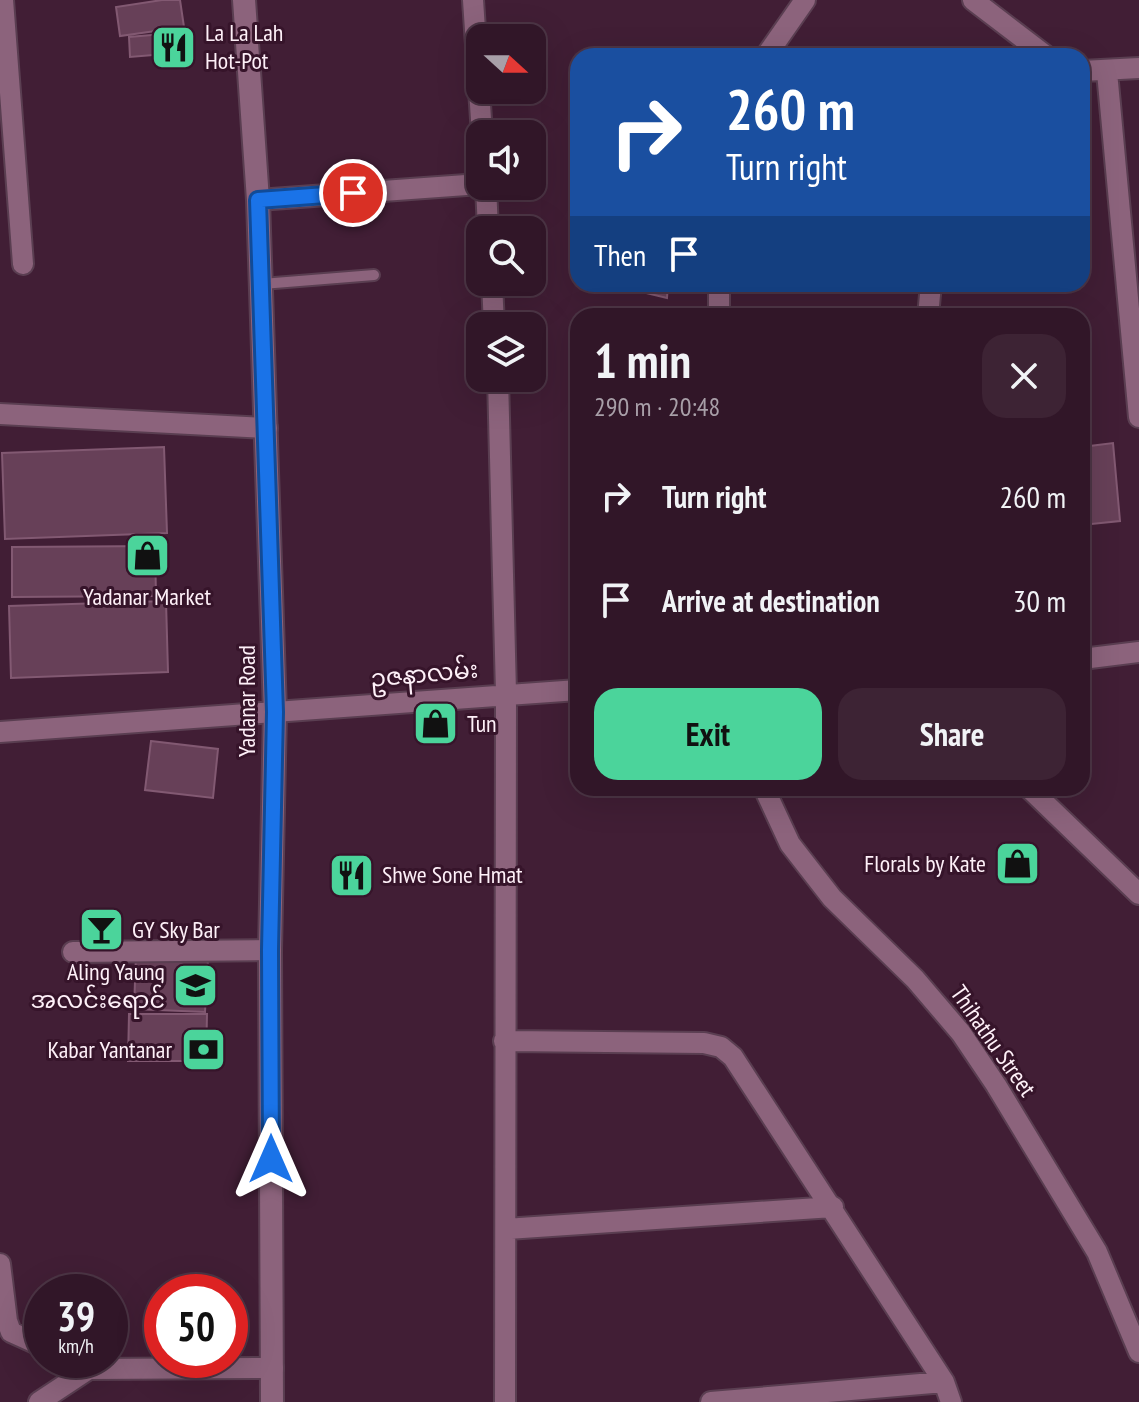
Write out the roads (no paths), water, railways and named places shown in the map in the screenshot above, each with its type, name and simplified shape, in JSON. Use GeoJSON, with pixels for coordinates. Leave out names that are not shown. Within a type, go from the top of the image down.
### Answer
{"type":"FeatureCollection","features":[{"type":"Feature","properties":{"kind":"main road","name":"Yadanar Road"},"geometry":{"type":"LineString","coordinates":[[244,0],[258,200],[275,712],[270,950],[272,1402]]}},
{"type":"Feature","properties":{"kind":"street"},"geometry":{"type":"LineString","coordinates":[[3,0],[23,264]]}},
{"type":"Feature","properties":{"kind":"street"},"geometry":{"type":"LineString","coordinates":[[473,0],[481,120]]}},
{"type":"Feature","properties":{"kind":"street"},"geometry":{"type":"LineString","coordinates":[[772,48],[805,0]]}},
{"type":"Feature","properties":{"kind":"street"},"geometry":{"type":"LineString","coordinates":[[973,0],[1036,48]]}},
{"type":"Feature","properties":{"kind":"street"},"geometry":{"type":"LineString","coordinates":[[1090,71],[1139,68]]}},
{"type":"Feature","properties":{"kind":"street"},"geometry":{"type":"LineString","coordinates":[[1107,72],[1134,288],[1139,409]]}},
{"type":"Feature","properties":{"kind":"street"},"geometry":{"type":"LineString","coordinates":[[258,200],[466,186]]}},
{"type":"Feature","properties":{"kind":"street"},"geometry":{"type":"LineString","coordinates":[[498,392],[506,693],[505,1402]]}},
{"type":"Feature","properties":{"kind":"street"},"geometry":{"type":"LineString","coordinates":[[0,414],[267,428]]}},
{"type":"Feature","properties":{"kind":"street"},"geometry":{"type":"LineString","coordinates":[[1090,658],[1139,652]]}},
{"type":"Feature","properties":{"kind":"street","name":"ဥဇနာလမ်း"},"geometry":{"type":"LineString","coordinates":[[0,732],[570,690]]}},
{"type":"Feature","properties":{"kind":"street","name":"Thihathu Street"},"geometry":{"type":"LineString","coordinates":[[768,796],[799,855],[871,939],[915,979],[961,1033],[996,1085],[1097,1252],[1139,1352]]}},
{"type":"Feature","properties":{"kind":"street"},"geometry":{"type":"LineString","coordinates":[[1037,796],[1137,890]]}},
{"type":"Feature","properties":{"kind":"street"},"geometry":{"type":"LineString","coordinates":[[73,952],[270,950]]}},
{"type":"Feature","properties":{"kind":"street"},"geometry":{"type":"LineString","coordinates":[[504,1041],[704,1043],[721,1047],[733,1057],[833,1207],[944,1382],[951,1402]]}},
{"type":"Feature","properties":{"kind":"street"},"geometry":{"type":"LineString","coordinates":[[506,1229],[833,1207]]}},
{"type":"Feature","properties":{"kind":"street"},"geometry":{"type":"LineString","coordinates":[[0,1264],[7,1321],[11,1332],[24,1338]]}},
{"type":"Feature","properties":{"kind":"street"},"geometry":{"type":"LineString","coordinates":[[128,1365],[273,1368]]}},
{"type":"Feature","properties":{"kind":"street"},"geometry":{"type":"LineString","coordinates":[[39,1402],[65,1378]]}},
{"type":"Feature","properties":{"kind":"street"},"geometry":{"type":"LineString","coordinates":[[711,1402],[944,1382]]}},
{"type":"Feature","properties":{"kind":"lane"},"geometry":{"type":"LineString","coordinates":[[260,284],[374,275]]}},
{"type":"Feature","properties":{"kind":"place","name":"La La Lah Hot-Pot"},"geometry":{"type":"Point","coordinates":[174,47]}},
{"type":"Feature","properties":{"kind":"place","name":"Yadanar Market"},"geometry":{"type":"Point","coordinates":[147,555]}},
{"type":"Feature","properties":{"kind":"place","name":"Tun"},"geometry":{"type":"Point","coordinates":[436,724]}},
{"type":"Feature","properties":{"kind":"place","name":"Florals by Kate"},"geometry":{"type":"Point","coordinates":[1017,864]}},
{"type":"Feature","properties":{"kind":"place","name":"Shwe Sone Hmat"},"geometry":{"type":"Point","coordinates":[351,875]}},
{"type":"Feature","properties":{"kind":"place","name":"GY Sky Bar"},"geometry":{"type":"Point","coordinates":[101,930]}},
{"type":"Feature","properties":{"kind":"place","name":"Aling Yaung အလင်းရောင်"},"geometry":{"type":"Point","coordinates":[196,986]}},
{"type":"Feature","properties":{"kind":"place","name":"Kabar Yantanar"},"geometry":{"type":"Point","coordinates":[203,1050]}}]}
